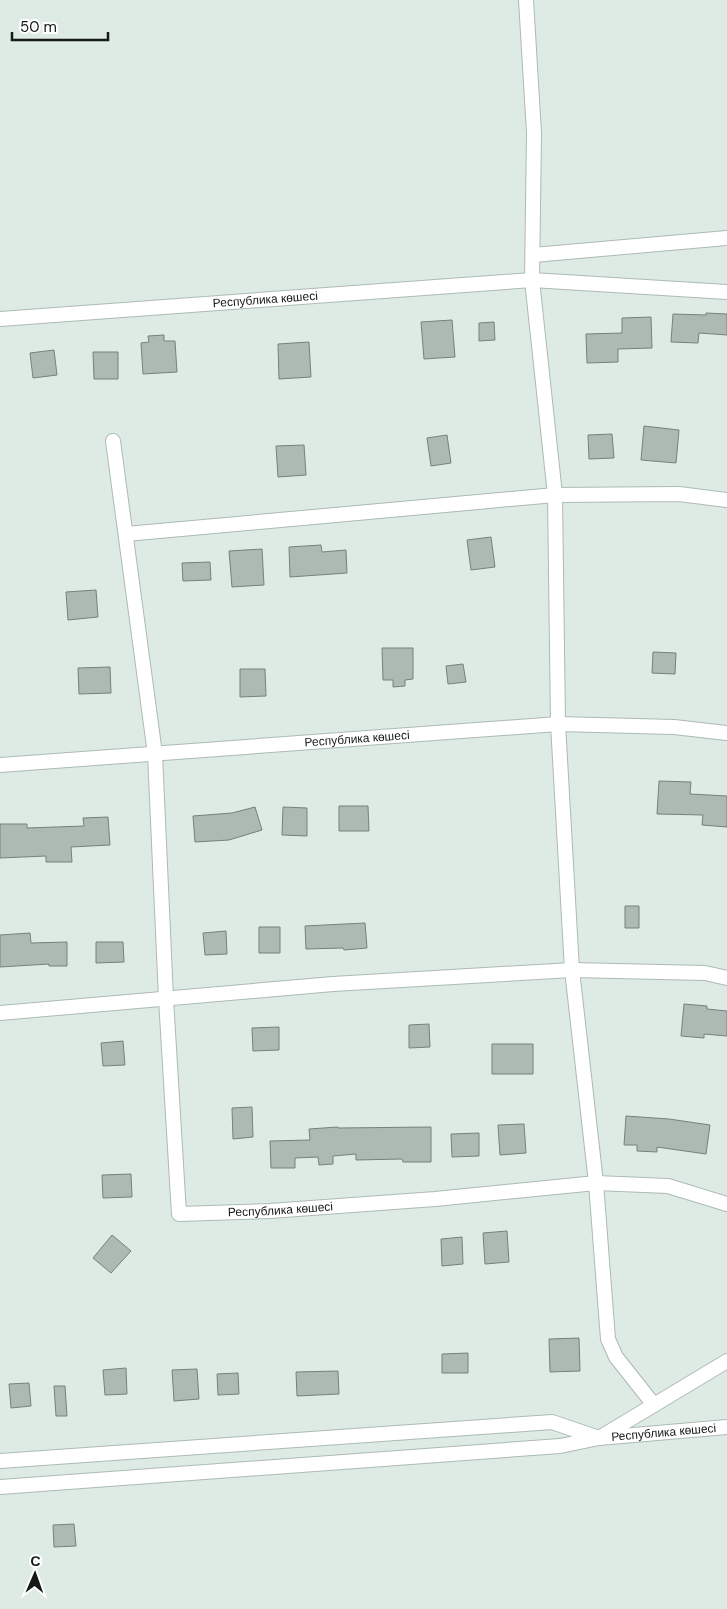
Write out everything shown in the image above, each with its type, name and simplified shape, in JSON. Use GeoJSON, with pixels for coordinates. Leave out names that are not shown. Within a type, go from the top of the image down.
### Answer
{"type":"FeatureCollection","features":[{"type":"Feature","properties":{"kind":"street"},"geometry":{"type":"LineString","coordinates":[[526,0],[534,133],[532,280],[555,494],[558,724],[572,970],[596,1183],[608,1339],[616,1357],[654,1405]]}},
{"type":"Feature","properties":{"kind":"street"},"geometry":{"type":"LineString","coordinates":[[533,255],[727,238]]}},
{"type":"Feature","properties":{"kind":"street","name":"Республика көшесі"},"geometry":{"type":"LineString","coordinates":[[0,319],[532,280],[727,292]]}},
{"type":"Feature","properties":{"kind":"street","name":"Республика көшесі"},"geometry":{"type":"LineString","coordinates":[[113,440],[155,754],[166,999],[179,1214],[270,1211],[425,1200],[596,1183],[668,1186],[727,1204]]}},
{"type":"Feature","properties":{"kind":"street"},"geometry":{"type":"LineString","coordinates":[[126,534],[555,494],[679,494],[727,500]]}},
{"type":"Feature","properties":{"kind":"street","name":"Республика көшесі"},"geometry":{"type":"LineString","coordinates":[[0,765],[558,724],[674,726],[727,733]]}},
{"type":"Feature","properties":{"kind":"street"},"geometry":{"type":"LineString","coordinates":[[0,1013],[333,984],[572,970],[705,973],[727,978]]}},
{"type":"Feature","properties":{"kind":"street","name":"Республика көшесі"},"geometry":{"type":"LineString","coordinates":[[600,1438],[727,1361]]}},
{"type":"Feature","properties":{"kind":"street","name":"Республика көшесі"},"geometry":{"type":"LineString","coordinates":[[0,1461],[552,1422],[600,1438],[727,1427]]}},
{"type":"Feature","properties":{"kind":"street"},"geometry":{"type":"LineString","coordinates":[[0,1486],[560,1446],[600,1438]]}},
{"type":"Feature","properties":{"kind":"building"},"geometry":{"type":"Polygon","coordinates":[[[706,313],[727,314],[727,335],[699,333],[698,343],[671,342],[673,314],[706,315],[706,313]]]}},
{"type":"Feature","properties":{"kind":"building"},"geometry":{"type":"Polygon","coordinates":[[[651,317],[652,348],[618,349],[618,362],[587,363],[586,334],[622,333],[622,318],[651,317]]]}},
{"type":"Feature","properties":{"kind":"building"},"geometry":{"type":"Polygon","coordinates":[[[452,320],[455,357],[424,359],[421,322],[452,320]]]}},
{"type":"Feature","properties":{"kind":"building"},"geometry":{"type":"Polygon","coordinates":[[[494,322],[495,340],[479,341],[479,323],[494,322]]]}},
{"type":"Feature","properties":{"kind":"building"},"geometry":{"type":"Polygon","coordinates":[[[164,335],[164,341],[175,341],[177,372],[143,374],[141,343],[149,342],[148,336],[164,335]]]}},
{"type":"Feature","properties":{"kind":"building"},"geometry":{"type":"Polygon","coordinates":[[[309,342],[311,377],[279,379],[278,344],[309,342]]]}},
{"type":"Feature","properties":{"kind":"building"},"geometry":{"type":"Polygon","coordinates":[[[54,350],[57,375],[33,378],[30,353],[54,350]]]}},
{"type":"Feature","properties":{"kind":"building"},"geometry":{"type":"Polygon","coordinates":[[[93,352],[118,352],[118,379],[94,379],[93,352]]]}},
{"type":"Feature","properties":{"kind":"building"},"geometry":{"type":"Polygon","coordinates":[[[644,426],[679,430],[676,463],[641,460],[644,426]]]}},
{"type":"Feature","properties":{"kind":"building"},"geometry":{"type":"Polygon","coordinates":[[[612,434],[614,458],[589,459],[588,435],[612,434]]]}},
{"type":"Feature","properties":{"kind":"building"},"geometry":{"type":"Polygon","coordinates":[[[447,435],[451,463],[431,466],[427,438],[447,435]]]}},
{"type":"Feature","properties":{"kind":"building"},"geometry":{"type":"Polygon","coordinates":[[[304,445],[306,475],[278,477],[276,446],[304,445]]]}},
{"type":"Feature","properties":{"kind":"building"},"geometry":{"type":"Polygon","coordinates":[[[491,537],[495,567],[471,570],[467,540],[491,537]]]}},
{"type":"Feature","properties":{"kind":"building"},"geometry":{"type":"Polygon","coordinates":[[[321,545],[322,552],[346,550],[347,573],[290,577],[289,547],[321,545]]]}},
{"type":"Feature","properties":{"kind":"building"},"geometry":{"type":"Polygon","coordinates":[[[262,549],[264,585],[232,587],[229,551],[262,549]]]}},
{"type":"Feature","properties":{"kind":"building"},"geometry":{"type":"Polygon","coordinates":[[[210,562],[211,580],[183,581],[182,563],[210,562]]]}},
{"type":"Feature","properties":{"kind":"building"},"geometry":{"type":"Polygon","coordinates":[[[96,590],[98,617],[68,620],[66,592],[96,590]]]}},
{"type":"Feature","properties":{"kind":"building"},"geometry":{"type":"Polygon","coordinates":[[[382,648],[413,648],[413,679],[405,680],[405,686],[393,687],[393,680],[383,680],[382,648]]]}},
{"type":"Feature","properties":{"kind":"building"},"geometry":{"type":"Polygon","coordinates":[[[653,652],[676,653],[675,674],[652,673],[653,652]]]}},
{"type":"Feature","properties":{"kind":"building"},"geometry":{"type":"Polygon","coordinates":[[[463,664],[466,682],[448,684],[446,666],[463,664]]]}},
{"type":"Feature","properties":{"kind":"building"},"geometry":{"type":"Polygon","coordinates":[[[110,667],[111,693],[79,694],[78,668],[110,667]]]}},
{"type":"Feature","properties":{"kind":"building"},"geometry":{"type":"Polygon","coordinates":[[[240,669],[265,669],[266,696],[240,697],[240,669]]]}},
{"type":"Feature","properties":{"kind":"building"},"geometry":{"type":"Polygon","coordinates":[[[659,781],[691,782],[690,794],[727,796],[727,827],[702,825],[703,815],[657,814],[659,781]]]}},
{"type":"Feature","properties":{"kind":"building"},"geometry":{"type":"Polygon","coordinates":[[[339,806],[368,806],[369,831],[339,831],[339,806]]]}},
{"type":"Feature","properties":{"kind":"building"},"geometry":{"type":"Polygon","coordinates":[[[255,807],[262,830],[229,840],[195,842],[193,816],[232,813],[255,807]]]}},
{"type":"Feature","properties":{"kind":"building"},"geometry":{"type":"Polygon","coordinates":[[[283,807],[307,808],[307,836],[282,835],[283,807]]]}},
{"type":"Feature","properties":{"kind":"building"},"geometry":{"type":"Polygon","coordinates":[[[108,817],[110,845],[71,847],[72,862],[46,862],[46,856],[0,858],[0,824],[27,824],[27,828],[84,826],[83,818],[108,817]]]}},
{"type":"Feature","properties":{"kind":"building"},"geometry":{"type":"Polygon","coordinates":[[[625,906],[639,906],[639,928],[625,928],[625,906]]]}},
{"type":"Feature","properties":{"kind":"building"},"geometry":{"type":"Polygon","coordinates":[[[365,923],[367,948],[344,950],[343,948],[306,949],[305,926],[365,923]]]}},
{"type":"Feature","properties":{"kind":"building"},"geometry":{"type":"Polygon","coordinates":[[[259,927],[280,927],[280,953],[259,953],[259,927]]]}},
{"type":"Feature","properties":{"kind":"building"},"geometry":{"type":"Polygon","coordinates":[[[226,931],[227,954],[205,955],[203,933],[226,931]]]}},
{"type":"Feature","properties":{"kind":"building"},"geometry":{"type":"Polygon","coordinates":[[[30,933],[31,943],[67,942],[67,966],[49,966],[49,964],[0,967],[0,935],[30,933]]]}},
{"type":"Feature","properties":{"kind":"building"},"geometry":{"type":"Polygon","coordinates":[[[96,942],[123,942],[124,962],[96,963],[96,942]]]}},
{"type":"Feature","properties":{"kind":"building"},"geometry":{"type":"Polygon","coordinates":[[[684,1004],[707,1006],[707,1009],[727,1011],[727,1036],[704,1034],[704,1038],[681,1036],[684,1004]]]}},
{"type":"Feature","properties":{"kind":"building"},"geometry":{"type":"Polygon","coordinates":[[[429,1024],[430,1047],[409,1048],[409,1025],[429,1024]]]}},
{"type":"Feature","properties":{"kind":"building"},"geometry":{"type":"Polygon","coordinates":[[[279,1027],[279,1050],[253,1051],[252,1028],[279,1027]]]}},
{"type":"Feature","properties":{"kind":"building"},"geometry":{"type":"Polygon","coordinates":[[[123,1041],[125,1065],[103,1066],[101,1043],[123,1041]]]}},
{"type":"Feature","properties":{"kind":"building"},"geometry":{"type":"Polygon","coordinates":[[[492,1044],[533,1044],[533,1074],[492,1074],[492,1044]]]}},
{"type":"Feature","properties":{"kind":"building"},"geometry":{"type":"Polygon","coordinates":[[[252,1107],[253,1137],[233,1139],[232,1108],[252,1107]]]}},
{"type":"Feature","properties":{"kind":"building"},"geometry":{"type":"Polygon","coordinates":[[[626,1116],[669,1119],[710,1125],[706,1154],[657,1147],[657,1152],[637,1151],[637,1145],[624,1145],[626,1116]]]}},
{"type":"Feature","properties":{"kind":"building"},"geometry":{"type":"Polygon","coordinates":[[[524,1124],[526,1153],[500,1155],[498,1125],[524,1124]]]}},
{"type":"Feature","properties":{"kind":"building"},"geometry":{"type":"Polygon","coordinates":[[[338,1127],[431,1127],[431,1162],[403,1162],[402,1159],[356,1160],[356,1154],[333,1156],[333,1164],[319,1165],[318,1157],[295,1158],[295,1168],[271,1168],[270,1141],[310,1140],[309,1129],[338,1127]]]}},
{"type":"Feature","properties":{"kind":"building"},"geometry":{"type":"Polygon","coordinates":[[[479,1133],[479,1156],[452,1157],[451,1134],[479,1133]]]}},
{"type":"Feature","properties":{"kind":"building"},"geometry":{"type":"Polygon","coordinates":[[[131,1174],[132,1197],[103,1198],[102,1175],[131,1174]]]}},
{"type":"Feature","properties":{"kind":"building"},"geometry":{"type":"Polygon","coordinates":[[[507,1231],[509,1262],[485,1264],[483,1233],[507,1231]]]}},
{"type":"Feature","properties":{"kind":"building"},"geometry":{"type":"Polygon","coordinates":[[[112,1235],[131,1251],[111,1273],[93,1258],[112,1235]]]}},
{"type":"Feature","properties":{"kind":"building"},"geometry":{"type":"Polygon","coordinates":[[[462,1237],[463,1264],[442,1266],[441,1239],[462,1237]]]}},
{"type":"Feature","properties":{"kind":"building"},"geometry":{"type":"Polygon","coordinates":[[[579,1338],[580,1371],[550,1372],[549,1339],[579,1338]]]}},
{"type":"Feature","properties":{"kind":"building"},"geometry":{"type":"Polygon","coordinates":[[[468,1353],[468,1373],[442,1373],[442,1354],[468,1353]]]}},
{"type":"Feature","properties":{"kind":"building"},"geometry":{"type":"Polygon","coordinates":[[[126,1368],[127,1394],[105,1395],[103,1370],[126,1368]]]}},
{"type":"Feature","properties":{"kind":"building"},"geometry":{"type":"Polygon","coordinates":[[[197,1369],[199,1399],[174,1401],[172,1370],[197,1369]]]}},
{"type":"Feature","properties":{"kind":"building"},"geometry":{"type":"Polygon","coordinates":[[[338,1371],[339,1394],[297,1396],[296,1372],[338,1371]]]}},
{"type":"Feature","properties":{"kind":"building"},"geometry":{"type":"Polygon","coordinates":[[[238,1373],[239,1394],[218,1395],[217,1374],[238,1373]]]}},
{"type":"Feature","properties":{"kind":"building"},"geometry":{"type":"Polygon","coordinates":[[[29,1383],[31,1406],[11,1408],[9,1384],[29,1383]]]}},
{"type":"Feature","properties":{"kind":"building"},"geometry":{"type":"Polygon","coordinates":[[[54,1386],[65,1386],[67,1416],[56,1416],[54,1386]]]}},
{"type":"Feature","properties":{"kind":"building"},"geometry":{"type":"Polygon","coordinates":[[[74,1524],[76,1546],[54,1547],[53,1525],[74,1524]]]}}]}
